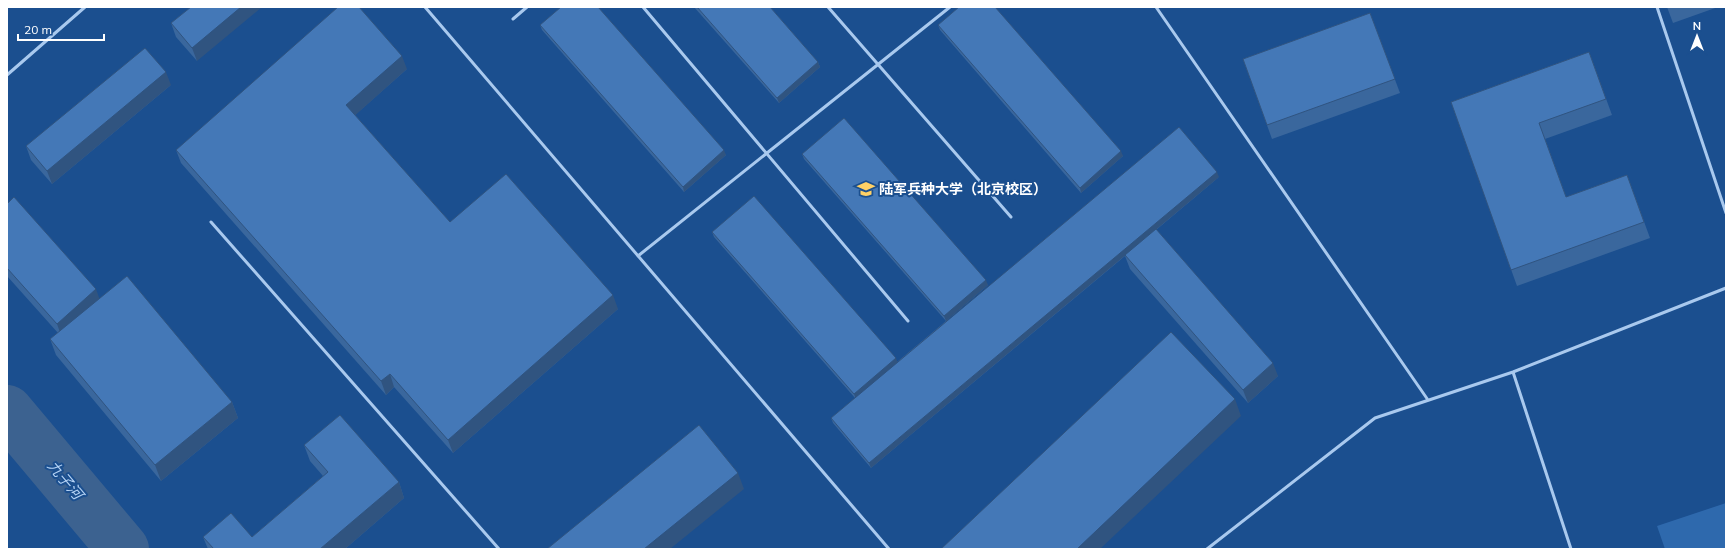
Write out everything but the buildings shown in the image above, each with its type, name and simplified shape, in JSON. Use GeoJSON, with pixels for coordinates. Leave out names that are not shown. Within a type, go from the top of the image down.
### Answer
{"type":"FeatureCollection","features":[{"type":"Feature","properties":{"kind":"lane"},"geometry":{"type":"LineString","coordinates":[[7,75],[85,7]]}},
{"type":"Feature","properties":{"kind":"lane"},"geometry":{"type":"LineString","coordinates":[[425,7],[888,549]]}},
{"type":"Feature","properties":{"kind":"lane"},"geometry":{"type":"LineString","coordinates":[[513,19],[527,7]]}},
{"type":"Feature","properties":{"kind":"lane"},"geometry":{"type":"LineString","coordinates":[[643,7],[908,321]]}},
{"type":"Feature","properties":{"kind":"lane"},"geometry":{"type":"LineString","coordinates":[[828,7],[1011,217]]}},
{"type":"Feature","properties":{"kind":"lane"},"geometry":{"type":"LineString","coordinates":[[638,256],[950,7]]}},
{"type":"Feature","properties":{"kind":"lane"},"geometry":{"type":"LineString","coordinates":[[1156,7],[1428,400]]}},
{"type":"Feature","properties":{"kind":"lane"},"geometry":{"type":"LineString","coordinates":[[1657,7],[1726,213]]}},
{"type":"Feature","properties":{"kind":"lane"},"geometry":{"type":"LineString","coordinates":[[211,222],[499,549]]}},
{"type":"Feature","properties":{"kind":"lane"},"geometry":{"type":"LineString","coordinates":[[1207,549],[1375,418],[1513,372],[1726,288]]}},
{"type":"Feature","properties":{"kind":"lane"},"geometry":{"type":"LineString","coordinates":[[1513,372],[1571,549]]}},
{"type":"Feature","properties":{"kind":"shaded area"},"geometry":{"type":"Polygon","coordinates":[[[1726,503],[1726,549],[1665,549],[1657,526],[1726,503]]]}},
{"type":"Feature","properties":{"kind":"waterway","name":"九子河"},"geometry":{"type":"LineString","coordinates":[[7,411],[123,549]]}},
{"type":"Feature","properties":{"kind":"place","name":"陆军兵种大学（北京校区）"},"geometry":{"type":"Point","coordinates":[866,189]}}]}
